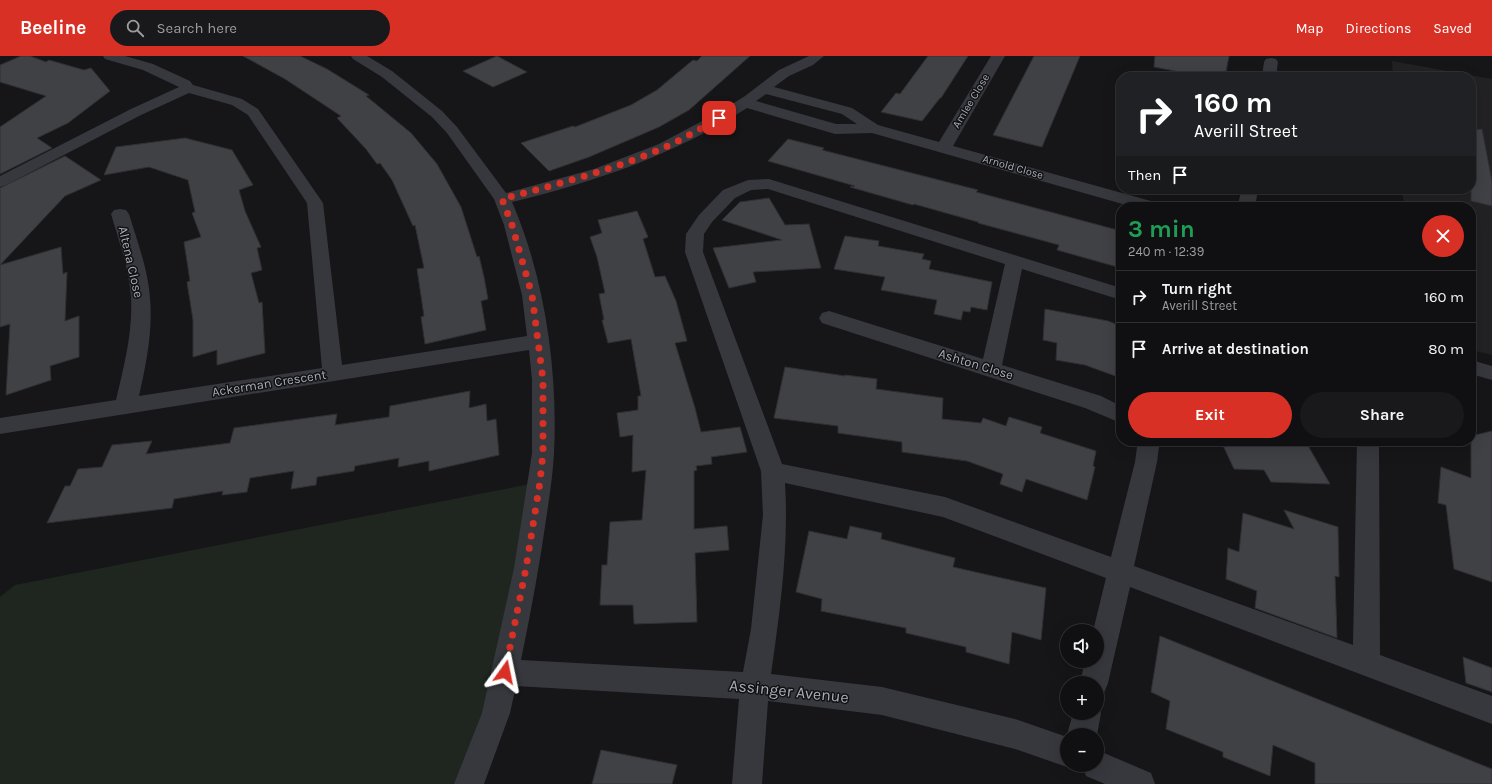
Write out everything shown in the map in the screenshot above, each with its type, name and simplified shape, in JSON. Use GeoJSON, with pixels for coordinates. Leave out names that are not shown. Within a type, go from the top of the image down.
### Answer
{"type":"FeatureCollection","features":[{"type":"Feature","properties":{"kind":"street"},"geometry":{"type":"LineString","coordinates":[[110,56],[148,67],[185,84],[188,88],[237,102],[253,112],[315,203],[333,374]]}},
{"type":"Feature","properties":{"kind":"street"},"geometry":{"type":"LineString","coordinates":[[358,56],[387,74],[437,114],[452,130],[482,170],[502,199],[512,225],[532,295],[543,380],[543,452],[526,568],[496,714],[469,784]]}},
{"type":"Feature","properties":{"kind":"street"},"geometry":{"type":"LineString","coordinates":[[502,199],[579,179],[657,150],[692,134],[746,103],[765,89],[781,69],[813,60],[817,56]]}},
{"type":"Feature","properties":{"kind":"street","name":"Amlee Close"},"geometry":{"type":"LineString","coordinates":[[944,147],[998,56]]}},
{"type":"Feature","properties":{"kind":"street"},"geometry":{"type":"LineString","coordinates":[[1269,72],[1271,62]]}},
{"type":"Feature","properties":{"kind":"street"},"geometry":{"type":"LineString","coordinates":[[0,182],[136,112],[188,88]]}},
{"type":"Feature","properties":{"kind":"street","name":"Arnold Close"},"geometry":{"type":"LineString","coordinates":[[765,89],[847,111],[873,128]]}},
{"type":"Feature","properties":{"kind":"street","name":"Arnold Close"},"geometry":{"type":"LineString","coordinates":[[746,103],[835,129],[873,128],[1135,202]]}},
{"type":"Feature","properties":{"kind":"street"},"geometry":{"type":"LineString","coordinates":[[747,784],[755,686],[764,629],[775,515],[773,471],[694,252],[695,234],[705,218],[729,194],[748,185],[769,184],[1116,292]]}},
{"type":"Feature","properties":{"kind":"street","name":"Altena Close"},"geometry":{"type":"LineString","coordinates":[[120,214],[134,265],[141,308],[140,331],[126,405]]}},
{"type":"Feature","properties":{"kind":"street"},"geometry":{"type":"LineString","coordinates":[[992,369],[1015,261]]}},
{"type":"Feature","properties":{"kind":"street","name":"Ashton Close"},"geometry":{"type":"LineString","coordinates":[[829,318],[1093,402],[1116,413]]}},
{"type":"Feature","properties":{"kind":"street","name":"Ackerman Crescent"},"geometry":{"type":"LineString","coordinates":[[0,426],[539,341]]}},
{"type":"Feature","properties":{"kind":"street"},"geometry":{"type":"LineString","coordinates":[[1476,368],[1492,373]]}},
{"type":"Feature","properties":{"kind":"street"},"geometry":{"type":"LineString","coordinates":[[1096,676],[1146,462],[1148,446]]}},
{"type":"Feature","properties":{"kind":"street"},"geometry":{"type":"LineString","coordinates":[[1366,663],[1368,446]]}},
{"type":"Feature","properties":{"kind":"street"},"geometry":{"type":"LineString","coordinates":[[773,471],[945,507],[1492,710]]}},
{"type":"Feature","properties":{"kind":"street","name":"Assinger Avenue"},"geometry":{"type":"LineString","coordinates":[[505,672],[755,686],[882,701],[1015,734],[1060,750]]}},
{"type":"Feature","properties":{"kind":"street"},"geometry":{"type":"LineString","coordinates":[[1104,768],[1140,784]]}},
{"type":"Feature","properties":{"kind":"shaded area"},"geometry":{"type":"Polygon","coordinates":[[[1392,61],[1453,72],[1393,72],[1392,61]]]}},
{"type":"Feature","properties":{"kind":"shaded area"},"geometry":{"type":"Polygon","coordinates":[[[1476,76],[1492,79],[1492,355],[1476,351],[1476,202],[1403,202],[1403,194],[1476,194],[1476,76]]]}},
{"type":"Feature","properties":{"kind":"shaded area"},"geometry":{"type":"Polygon","coordinates":[[[540,482],[469,784],[0,784],[0,597],[15,585],[540,482]]]}},
{"type":"Feature","properties":{"kind":"building"},"geometry":{"type":"Polygon","coordinates":[[[21,56],[30,56],[46,62],[49,60],[84,70],[91,68],[110,91],[68,123],[37,138],[52,148],[0,174],[0,127],[46,96],[0,82],[0,65],[21,56]]]}},
{"type":"Feature","properties":{"kind":"building"},"geometry":{"type":"Polygon","coordinates":[[[243,56],[300,56],[327,69],[369,95],[366,96],[411,133],[437,164],[461,207],[477,257],[479,256],[484,277],[488,299],[481,301],[486,330],[425,344],[421,317],[424,316],[417,269],[424,268],[415,225],[413,226],[392,180],[380,163],[377,164],[366,149],[337,118],[341,116],[285,79],[243,56]]]}},
{"type":"Feature","properties":{"kind":"building"},"geometry":{"type":"Polygon","coordinates":[[[497,56],[527,72],[493,87],[463,71],[497,56]]]}},
{"type":"Feature","properties":{"kind":"building"},"geometry":{"type":"Polygon","coordinates":[[[702,56],[750,56],[689,110],[659,127],[589,157],[549,171],[521,143],[573,126],[575,127],[631,105],[657,90],[693,60],[697,61],[702,56]]]}},
{"type":"Feature","properties":{"kind":"building"},"geometry":{"type":"Polygon","coordinates":[[[928,56],[968,56],[941,98],[922,121],[881,112],[896,93],[900,94],[928,56]]]}},
{"type":"Feature","properties":{"kind":"building"},"geometry":{"type":"Polygon","coordinates":[[[1034,56],[1080,56],[1042,147],[993,135],[1034,56]]]}},
{"type":"Feature","properties":{"kind":"building"},"geometry":{"type":"Polygon","coordinates":[[[1155,56],[1229,56],[1226,72],[1180,72],[1154,67],[1155,56]]]}},
{"type":"Feature","properties":{"kind":"building"},"geometry":{"type":"Polygon","coordinates":[[[1482,129],[1492,181],[1492,206],[1471,201],[1471,194],[1476,194],[1476,130],[1482,129]]]}},
{"type":"Feature","properties":{"kind":"building"},"geometry":{"type":"Polygon","coordinates":[[[185,138],[232,150],[253,185],[239,190],[245,211],[261,247],[257,248],[262,270],[251,273],[259,303],[262,302],[265,353],[217,365],[217,350],[193,357],[193,320],[187,282],[190,281],[184,242],[201,237],[192,213],[195,212],[188,180],[149,167],[104,175],[116,147],[185,138]]]}},
{"type":"Feature","properties":{"kind":"building"},"geometry":{"type":"Polygon","coordinates":[[[788,139],[824,148],[822,150],[978,190],[976,192],[1116,230],[1116,267],[1057,250],[1059,245],[850,187],[855,186],[768,161],[788,139]]]}},
{"type":"Feature","properties":{"kind":"building"},"geometry":{"type":"Polygon","coordinates":[[[65,156],[101,180],[65,196],[0,265],[0,188],[65,156]]]}},
{"type":"Feature","properties":{"kind":"building"},"geometry":{"type":"Polygon","coordinates":[[[769,198],[785,225],[809,224],[821,268],[753,272],[756,282],[729,288],[713,248],[782,240],[722,220],[740,202],[769,198]]]}},
{"type":"Feature","properties":{"kind":"building"},"geometry":{"type":"Polygon","coordinates":[[[637,211],[648,237],[643,239],[655,277],[665,276],[676,301],[687,341],[675,343],[701,432],[740,427],[747,452],[711,457],[712,464],[696,466],[697,470],[694,471],[694,529],[727,526],[729,550],[695,553],[697,622],[634,624],[633,605],[600,605],[602,565],[607,565],[610,522],[642,520],[646,470],[632,472],[633,435],[620,437],[617,413],[638,410],[638,396],[641,396],[631,339],[608,343],[602,320],[604,320],[599,294],[605,293],[597,257],[590,237],[602,233],[598,220],[637,211]]]}},
{"type":"Feature","properties":{"kind":"building"},"geometry":{"type":"Polygon","coordinates":[[[845,236],[879,241],[878,246],[924,254],[922,259],[931,261],[929,269],[992,282],[987,310],[971,307],[970,312],[963,311],[961,320],[934,314],[937,300],[881,290],[885,277],[834,269],[845,236]]]}},
{"type":"Feature","properties":{"kind":"building"},"geometry":{"type":"Polygon","coordinates":[[[61,247],[63,274],[67,272],[65,321],[79,316],[79,357],[50,366],[51,380],[6,395],[10,324],[0,327],[0,265],[61,247]]]}},
{"type":"Feature","properties":{"kind":"building"},"geometry":{"type":"Polygon","coordinates":[[[1045,309],[1108,321],[1116,324],[1116,376],[1085,365],[1056,360],[1057,343],[1043,340],[1045,309]]]}},
{"type":"Feature","properties":{"kind":"building"},"geometry":{"type":"Polygon","coordinates":[[[785,367],[877,379],[876,389],[943,398],[942,419],[981,423],[983,418],[1006,426],[1009,417],[1042,427],[1040,433],[1096,451],[1093,466],[1095,467],[1087,500],[1026,479],[1022,492],[1000,484],[1003,474],[967,461],[902,452],[902,442],[838,433],[838,426],[774,418],[785,367]]]}},
{"type":"Feature","properties":{"kind":"building"},"geometry":{"type":"Polygon","coordinates":[[[470,391],[469,408],[486,404],[487,421],[496,419],[499,455],[429,471],[429,461],[398,467],[399,458],[355,466],[354,471],[317,477],[316,485],[291,489],[294,471],[250,478],[247,492],[222,495],[223,491],[174,499],[172,508],[47,523],[65,486],[70,486],[78,469],[102,467],[112,445],[152,441],[146,454],[230,443],[234,428],[337,414],[335,425],[389,417],[390,406],[470,391]]]}},
{"type":"Feature","properties":{"kind":"building"},"geometry":{"type":"Polygon","coordinates":[[[1492,431],[1492,582],[1454,569],[1446,505],[1438,503],[1441,467],[1471,478],[1471,446],[1476,446],[1476,435],[1492,431]]]}},
{"type":"Feature","properties":{"kind":"building"},"geometry":{"type":"Polygon","coordinates":[[[1223,446],[1308,446],[1330,484],[1271,482],[1264,470],[1234,469],[1223,446]]]}},
{"type":"Feature","properties":{"kind":"building"},"geometry":{"type":"Polygon","coordinates":[[[1284,510],[1338,527],[1339,577],[1335,576],[1337,638],[1255,608],[1257,591],[1226,579],[1228,548],[1239,552],[1243,513],[1294,529],[1284,510]]]}},
{"type":"Feature","properties":{"kind":"building"},"geometry":{"type":"Polygon","coordinates":[[[850,526],[882,533],[881,539],[955,558],[953,567],[1046,588],[1041,640],[1012,632],[1009,664],[966,652],[966,647],[906,633],[906,628],[821,611],[822,599],[796,592],[809,531],[847,539],[850,526]]]}},
{"type":"Feature","properties":{"kind":"building"},"geometry":{"type":"Polygon","coordinates":[[[1160,636],[1492,769],[1492,784],[1315,784],[1315,763],[1273,745],[1270,776],[1223,757],[1223,752],[1166,729],[1170,701],[1151,692],[1160,636]]]}},
{"type":"Feature","properties":{"kind":"building"},"geometry":{"type":"Polygon","coordinates":[[[1463,657],[1492,668],[1492,692],[1466,683],[1463,657]]]}},
{"type":"Feature","properties":{"kind":"building"},"geometry":{"type":"Polygon","coordinates":[[[601,750],[677,765],[672,784],[592,784],[601,750]]]}},
{"type":"Feature","properties":{"kind":"route"},"geometry":{"type":"LineString","coordinates":[[505,672],[526,568],[540,482],[543,452],[543,380],[532,295],[521,252],[502,199],[579,179],[618,165],[657,150],[692,134],[719,118]]}}]}
